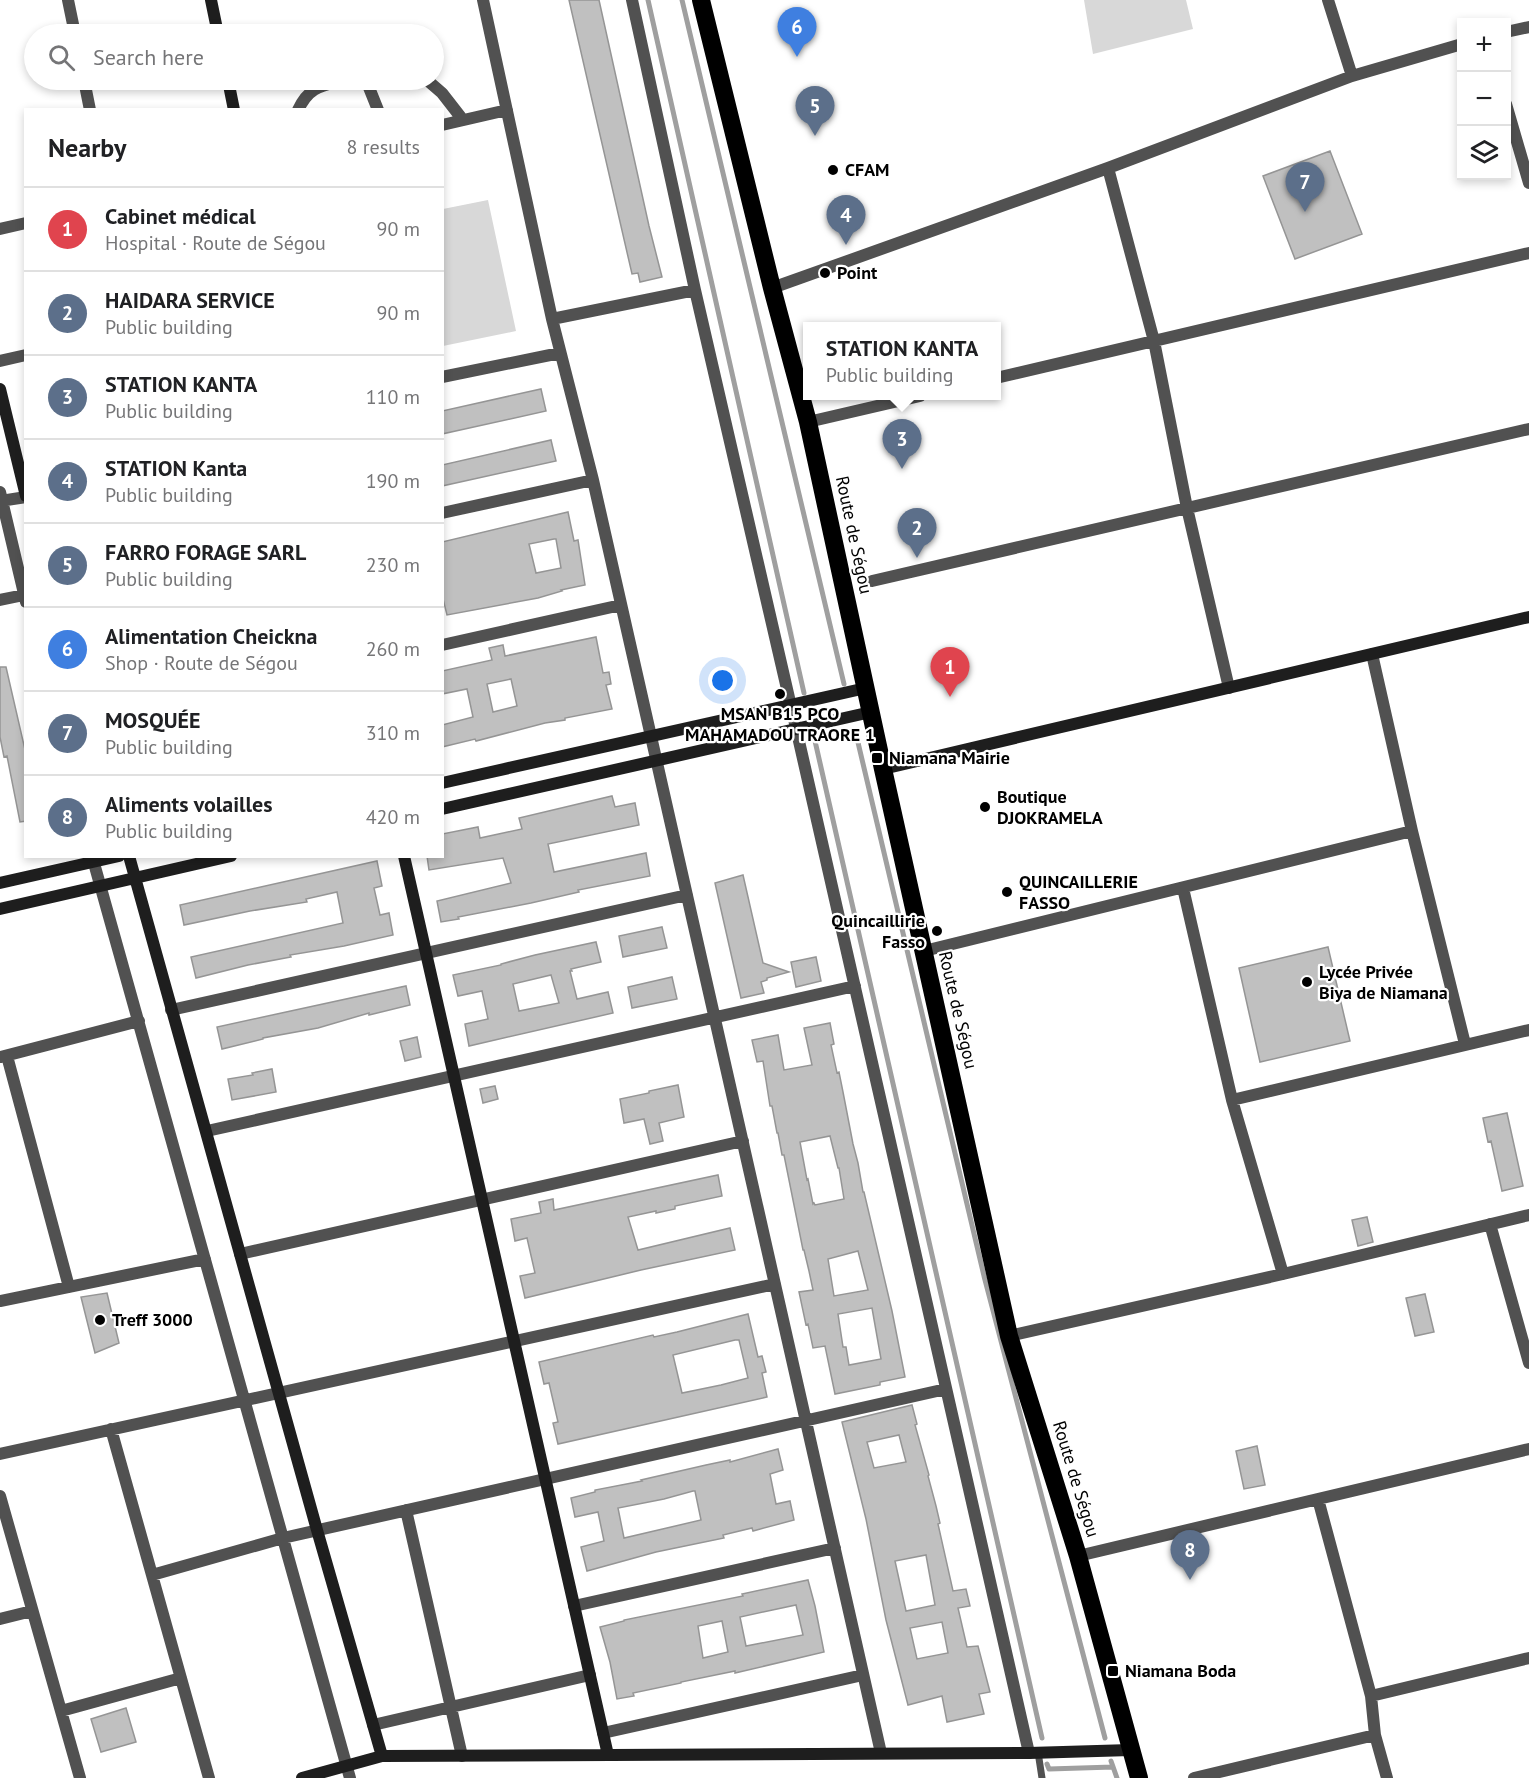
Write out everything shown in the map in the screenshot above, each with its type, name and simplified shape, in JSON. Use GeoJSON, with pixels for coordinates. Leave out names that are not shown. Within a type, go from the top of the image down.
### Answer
{"type":"FeatureCollection","features":[{"type":"Feature","properties":{"kind":"highway","name":"Route de Ségou"},"geometry":{"type":"LineString","coordinates":[[701,0],[772,288],[808,422],[1009,1336],[1078,1556],[1139,1778]]}},
{"type":"Feature","properties":{"kind":"street"},"geometry":{"type":"LineString","coordinates":[[68,0],[73,24]]}},
{"type":"Feature","properties":{"kind":"street"},"geometry":{"type":"LineString","coordinates":[[211,0],[216,24]]}},
{"type":"Feature","properties":{"kind":"street"},"geometry":{"type":"LineString","coordinates":[[483,0],[552,319],[593,480],[881,1753]]}},
{"type":"Feature","properties":{"kind":"street"},"geometry":{"type":"LineString","coordinates":[[632,0],[695,290],[946,1389],[1033,1753]]}},
{"type":"Feature","properties":{"kind":"street"},"geometry":{"type":"LineString","coordinates":[[1328,0],[1352,76]]}},
{"type":"Feature","properties":{"kind":"street"},"geometry":{"type":"LineString","coordinates":[[1511,31],[1529,27]]}},
{"type":"Feature","properties":{"kind":"street"},"geometry":{"type":"LineString","coordinates":[[772,288],[1108,168],[1352,76],[1457,45]]}},
{"type":"Feature","properties":{"kind":"street"},"geometry":{"type":"LineString","coordinates":[[86,90],[90,108]]}},
{"type":"Feature","properties":{"kind":"street"},"geometry":{"type":"LineString","coordinates":[[230,90],[234,108]]}},
{"type":"Feature","properties":{"kind":"street"},"geometry":{"type":"LineString","coordinates":[[299,108],[304,96],[314,90]]}},
{"type":"Feature","properties":{"kind":"street"},"geometry":{"type":"LineString","coordinates":[[370,90],[377,108]]}},
{"type":"Feature","properties":{"kind":"street"},"geometry":{"type":"LineString","coordinates":[[439,90],[463,120]]}},
{"type":"Feature","properties":{"kind":"street"},"geometry":{"type":"LineString","coordinates":[[444,125],[507,111]]}},
{"type":"Feature","properties":{"kind":"street"},"geometry":{"type":"LineString","coordinates":[[1511,121],[1529,183]]}},
{"type":"Feature","properties":{"kind":"street"},"geometry":{"type":"LineString","coordinates":[[1108,168],[1154,341],[1187,508],[1229,688]]}},
{"type":"Feature","properties":{"kind":"street"},"geometry":{"type":"LineString","coordinates":[[0,229],[24,223]]}},
{"type":"Feature","properties":{"kind":"street"},"geometry":{"type":"LineString","coordinates":[[1001,377],[1529,253]]}},
{"type":"Feature","properties":{"kind":"street"},"geometry":{"type":"LineString","coordinates":[[552,319],[695,290]]}},
{"type":"Feature","properties":{"kind":"street"},"geometry":{"type":"LineString","coordinates":[[444,377],[560,353]]}},
{"type":"Feature","properties":{"kind":"street"},"geometry":{"type":"LineString","coordinates":[[0,361],[24,355]]}},
{"type":"Feature","properties":{"kind":"street"},"geometry":{"type":"LineString","coordinates":[[0,389],[24,488]]}},
{"type":"Feature","properties":{"kind":"street"},"geometry":{"type":"LineString","coordinates":[[808,422],[903,400]]}},
{"type":"Feature","properties":{"kind":"street"},"geometry":{"type":"LineString","coordinates":[[872,581],[1529,429]]}},
{"type":"Feature","properties":{"kind":"street"},"geometry":{"type":"LineString","coordinates":[[444,513],[593,480]]}},
{"type":"Feature","properties":{"kind":"street"},"geometry":{"type":"LineString","coordinates":[[24,496],[1,498],[24,595]]}},
{"type":"Feature","properties":{"kind":"street"},"geometry":{"type":"LineString","coordinates":[[0,600],[24,599]]}},
{"type":"Feature","properties":{"kind":"street"},"geometry":{"type":"LineString","coordinates":[[444,645],[621,605]]}},
{"type":"Feature","properties":{"kind":"street"},"geometry":{"type":"LineString","coordinates":[[883,770],[1529,617]]}},
{"type":"Feature","properties":{"kind":"street"},"geometry":{"type":"LineString","coordinates":[[1372,654],[1412,831],[1465,1044]]}},
{"type":"Feature","properties":{"kind":"street"},"geometry":{"type":"LineString","coordinates":[[444,783],[866,688]]}},
{"type":"Feature","properties":{"kind":"street"},"geometry":{"type":"LineString","coordinates":[[444,809],[871,712]]}},
{"type":"Feature","properties":{"kind":"street"},"geometry":{"type":"LineString","coordinates":[[924,951],[1412,831]]}},
{"type":"Feature","properties":{"kind":"street"},"geometry":{"type":"LineString","coordinates":[[130,858],[382,1756]]}},
{"type":"Feature","properties":{"kind":"street"},"geometry":{"type":"LineString","coordinates":[[0,909],[222,858]]}},
{"type":"Feature","properties":{"kind":"street"},"geometry":{"type":"LineString","coordinates":[[404,858],[608,1755]]}},
{"type":"Feature","properties":{"kind":"street"},"geometry":{"type":"LineString","coordinates":[[0,883],[93,859],[349,1772]]}},
{"type":"Feature","properties":{"kind":"street"},"geometry":{"type":"LineString","coordinates":[[1183,888],[1232,1100],[1283,1274]]}},
{"type":"Feature","properties":{"kind":"street"},"geometry":{"type":"LineString","coordinates":[[171,1010],[687,895]]}},
{"type":"Feature","properties":{"kind":"street"},"geometry":{"type":"LineString","coordinates":[[207,1131],[855,986]]}},
{"type":"Feature","properties":{"kind":"street"},"geometry":{"type":"LineString","coordinates":[[69,1287],[4,1057],[139,1021]]}},
{"type":"Feature","properties":{"kind":"street"},"geometry":{"type":"LineString","coordinates":[[1232,1100],[1529,1030]]}},
{"type":"Feature","properties":{"kind":"street"},"geometry":{"type":"LineString","coordinates":[[240,1254],[742,1142]]}},
{"type":"Feature","properties":{"kind":"street"},"geometry":{"type":"LineString","coordinates":[[1009,1336],[1529,1215]]}},
{"type":"Feature","properties":{"kind":"street"},"geometry":{"type":"LineString","coordinates":[[1490,1224],[1529,1363]]}},
{"type":"Feature","properties":{"kind":"street"},"geometry":{"type":"LineString","coordinates":[[0,1301],[205,1258]]}},
{"type":"Feature","properties":{"kind":"street"},"geometry":{"type":"LineString","coordinates":[[0,1454],[775,1284]]}},
{"type":"Feature","properties":{"kind":"street"},"geometry":{"type":"LineString","coordinates":[[152,1575],[317,1530],[946,1389]]}},
{"type":"Feature","properties":{"kind":"street"},"geometry":{"type":"LineString","coordinates":[[111,1430],[209,1778]]}},
{"type":"Feature","properties":{"kind":"street"},"geometry":{"type":"LineString","coordinates":[[1078,1556],[1529,1449]]}},
{"type":"Feature","properties":{"kind":"street"},"geometry":{"type":"LineString","coordinates":[[0,1496],[80,1778]]}},
{"type":"Feature","properties":{"kind":"street"},"geometry":{"type":"LineString","coordinates":[[1318,1499],[1371,1696],[1376,1735],[1387,1778]]}},
{"type":"Feature","properties":{"kind":"street"},"geometry":{"type":"LineString","coordinates":[[406,1510],[462,1756]]}},
{"type":"Feature","properties":{"kind":"street"},"geometry":{"type":"LineString","coordinates":[[574,1606],[835,1548]]}},
{"type":"Feature","properties":{"kind":"street"},"geometry":{"type":"LineString","coordinates":[[0,1619],[32,1611]]}},
{"type":"Feature","properties":{"kind":"street"},"geometry":{"type":"LineString","coordinates":[[1371,1696],[1529,1658]]}},
{"type":"Feature","properties":{"kind":"street"},"geometry":{"type":"LineString","coordinates":[[373,1725],[590,1675]]}},
{"type":"Feature","properties":{"kind":"street"},"geometry":{"type":"LineString","coordinates":[[603,1733],[863,1675]]}},
{"type":"Feature","properties":{"kind":"street"},"geometry":{"type":"LineString","coordinates":[[61,1711],[181,1678]]}},
{"type":"Feature","properties":{"kind":"street"},"geometry":{"type":"LineString","coordinates":[[1194,1778],[1376,1735]]}},
{"type":"Feature","properties":{"kind":"street"},"geometry":{"type":"LineString","coordinates":[[302,1778],[349,1772],[382,1756],[1033,1753],[1131,1750]]}},
{"type":"Feature","properties":{"kind":"lane"},"geometry":{"type":"LineString","coordinates":[[1033,1753],[1042,1778]]}},
{"type":"Feature","properties":{"kind":"shaded area"},"geometry":{"type":"Polygon","coordinates":[[[1084,0],[1186,0],[1193,29],[1093,54],[1084,0]]]}},
{"type":"Feature","properties":{"kind":"shaded area"},"geometry":{"type":"Polygon","coordinates":[[[488,200],[516,331],[444,346],[444,209],[488,200]]]}},
{"type":"Feature","properties":{"kind":"building"},"geometry":{"type":"Polygon","coordinates":[[[569,0],[599,0],[662,277],[640,282],[638,273],[632,274],[569,0]]]}},
{"type":"Feature","properties":{"kind":"building"},"geometry":{"type":"Polygon","coordinates":[[[1330,151],[1362,234],[1295,259],[1263,176],[1330,151]]]}},
{"type":"Feature","properties":{"kind":"building"},"geometry":{"type":"Polygon","coordinates":[[[541,389],[546,411],[444,434],[444,411],[541,389]]]}},
{"type":"Feature","properties":{"kind":"building"},"geometry":{"type":"Polygon","coordinates":[[[551,440],[556,461],[444,486],[444,465],[551,440]]]}},
{"type":"Feature","properties":{"kind":"building"},"geometry":{"type":"Polygon","coordinates":[[[568,512],[574,541],[578,540],[585,585],[538,598],[447,615],[444,603],[444,542],[568,512]],[[556,539],[529,544],[536,573],[561,568],[556,539]]]}},
{"type":"Feature","properties":{"kind":"building"},"geometry":{"type":"Polygon","coordinates":[[[596,637],[603,673],[609,672],[611,684],[606,685],[612,709],[444,747],[444,724],[473,717],[467,689],[444,694],[444,671],[492,660],[489,648],[503,645],[505,656],[596,637]],[[511,679],[487,684],[493,712],[517,706],[511,679]]]}},
{"type":"Feature","properties":{"kind":"building"},"geometry":{"type":"Polygon","coordinates":[[[0,667],[6,667],[24,745],[24,821],[20,822],[7,756],[4,757],[0,737],[0,667]]]}},
{"type":"Feature","properties":{"kind":"building"},"geometry":{"type":"Polygon","coordinates":[[[612,796],[615,807],[635,803],[639,825],[548,844],[554,872],[646,853],[650,876],[578,890],[579,892],[441,922],[437,901],[511,883],[503,858],[429,870],[427,858],[444,858],[444,834],[478,827],[480,838],[522,829],[519,818],[612,796]]]}},
{"type":"Feature","properties":{"kind":"building"},"geometry":{"type":"Polygon","coordinates":[[[377,861],[382,886],[374,888],[380,915],[389,913],[393,935],[290,955],[291,957],[196,978],[191,957],[343,923],[337,892],[306,899],[307,902],[184,925],[180,905],[377,861]]]}},
{"type":"Feature","properties":{"kind":"building"},"geometry":{"type":"Polygon","coordinates":[[[743,875],[763,963],[789,972],[761,982],[764,993],[741,998],[715,883],[743,875]]]}},
{"type":"Feature","properties":{"kind":"building"},"geometry":{"type":"Polygon","coordinates":[[[662,927],[667,948],[623,957],[619,936],[662,927]]]}},
{"type":"Feature","properties":{"kind":"building"},"geometry":{"type":"Polygon","coordinates":[[[596,942],[601,962],[570,971],[577,999],[608,992],[613,1013],[469,1046],[465,1024],[488,1019],[482,991],[458,996],[453,975],[596,942]],[[551,975],[513,984],[519,1011],[559,1003],[551,975]]]}},
{"type":"Feature","properties":{"kind":"building"},"geometry":{"type":"Polygon","coordinates":[[[1328,947],[1350,1041],[1260,1062],[1239,968],[1328,947]]]}},
{"type":"Feature","properties":{"kind":"building"},"geometry":{"type":"Polygon","coordinates":[[[816,957],[821,981],[796,987],[791,962],[816,957]]]}},
{"type":"Feature","properties":{"kind":"building"},"geometry":{"type":"Polygon","coordinates":[[[672,977],[677,999],[632,1008],[628,987],[672,977]]]}},
{"type":"Feature","properties":{"kind":"building"},"geometry":{"type":"Polygon","coordinates":[[[406,986],[410,1005],[222,1049],[217,1027],[406,986]]]}},
{"type":"Feature","properties":{"kind":"building"},"geometry":{"type":"Polygon","coordinates":[[[830,1023],[834,1044],[831,1045],[837,1073],[839,1072],[863,1192],[892,1311],[905,1377],[880,1382],[880,1385],[835,1394],[825,1346],[813,1348],[808,1324],[806,1325],[799,1292],[813,1290],[784,1155],[782,1155],[772,1106],[770,1106],[763,1061],[757,1062],[752,1040],[778,1035],[784,1070],[812,1065],[804,1028],[830,1023]],[[830,1136],[800,1142],[807,1180],[815,1205],[844,1199],[839,1168],[830,1136]],[[858,1251],[828,1259],[834,1296],[868,1290],[858,1251]],[[872,1308],[838,1314],[843,1347],[846,1347],[849,1365],[881,1359],[872,1308]]]}},
{"type":"Feature","properties":{"kind":"building"},"geometry":{"type":"Polygon","coordinates":[[[417,1037],[421,1057],[405,1061],[400,1041],[417,1037]]]}},
{"type":"Feature","properties":{"kind":"building"},"geometry":{"type":"Polygon","coordinates":[[[272,1069],[276,1092],[232,1100],[228,1079],[272,1069]]]}},
{"type":"Feature","properties":{"kind":"building"},"geometry":{"type":"Polygon","coordinates":[[[678,1085],[684,1117],[659,1123],[663,1141],[650,1144],[644,1119],[624,1123],[620,1099],[678,1085]]]}},
{"type":"Feature","properties":{"kind":"building"},"geometry":{"type":"Polygon","coordinates":[[[495,1086],[498,1099],[483,1103],[480,1089],[495,1086]]]}},
{"type":"Feature","properties":{"kind":"building"},"geometry":{"type":"Polygon","coordinates":[[[1507,1113],[1523,1186],[1502,1191],[1491,1141],[1488,1142],[1483,1118],[1507,1113]]]}},
{"type":"Feature","properties":{"kind":"building"},"geometry":{"type":"Polygon","coordinates":[[[718,1175],[722,1196],[675,1206],[675,1209],[628,1217],[638,1250],[730,1228],[735,1250],[525,1298],[520,1276],[535,1273],[527,1238],[515,1241],[511,1219],[541,1213],[539,1202],[553,1199],[554,1210],[718,1175]]]}},
{"type":"Feature","properties":{"kind":"building"},"geometry":{"type":"Polygon","coordinates":[[[1367,1217],[1373,1242],[1358,1246],[1352,1220],[1367,1217]]]}},
{"type":"Feature","properties":{"kind":"building","name":"Treff 3000"},"geometry":{"type":"Polygon","coordinates":[[[107,1293],[119,1343],[95,1353],[81,1297],[107,1293]]]}},
{"type":"Feature","properties":{"kind":"building"},"geometry":{"type":"Polygon","coordinates":[[[1425,1294],[1434,1332],[1415,1336],[1406,1298],[1425,1294]]]}},
{"type":"Feature","properties":{"kind":"building"},"geometry":{"type":"Polygon","coordinates":[[[748,1314],[758,1357],[762,1356],[766,1372],[762,1373],[767,1397],[558,1444],[553,1423],[558,1422],[549,1383],[544,1384],[539,1362],[653,1335],[654,1337],[748,1314]],[[739,1340],[673,1355],[682,1393],[748,1378],[739,1340]]]}},
{"type":"Feature","properties":{"kind":"building"},"geometry":{"type":"Polygon","coordinates":[[[912,1405],[940,1523],[938,1524],[953,1591],[966,1589],[970,1606],[958,1608],[967,1647],[978,1646],[990,1692],[979,1694],[984,1714],[947,1722],[942,1696],[908,1705],[886,1620],[866,1519],[842,1422],[912,1405]],[[899,1435],[867,1442],[874,1468],[906,1462],[899,1435]],[[926,1555],[895,1561],[906,1611],[935,1605],[926,1555]],[[942,1622],[910,1628],[917,1659],[948,1653],[942,1622]]]}},
{"type":"Feature","properties":{"kind":"building"},"geometry":{"type":"Polygon","coordinates":[[[1257,1446],[1265,1485],[1244,1489],[1236,1451],[1257,1446]]]}},
{"type":"Feature","properties":{"kind":"building"},"geometry":{"type":"Polygon","coordinates":[[[778,1449],[783,1470],[770,1474],[776,1504],[790,1501],[794,1520],[753,1531],[752,1528],[723,1535],[724,1538],[656,1552],[587,1571],[581,1547],[604,1541],[598,1512],[575,1517],[571,1498],[595,1492],[595,1490],[730,1460],[730,1462],[778,1449]],[[695,1491],[618,1508],[624,1538],[701,1520],[695,1491]]]}},
{"type":"Feature","properties":{"kind":"building"},"geometry":{"type":"Polygon","coordinates":[[[808,1580],[824,1652],[735,1673],[735,1671],[681,1682],[617,1699],[600,1627],[743,1596],[742,1594],[808,1580]],[[796,1605],[740,1617],[746,1646],[803,1635],[796,1605]],[[722,1621],[698,1626],[703,1658],[728,1652],[722,1621]]]}},
{"type":"Feature","properties":{"kind":"building"},"geometry":{"type":"Polygon","coordinates":[[[126,1708],[136,1742],[101,1752],[91,1719],[126,1708]]]}},
{"type":"Feature","properties":{"kind":"waterway"},"geometry":{"type":"LineString","coordinates":[[648,0],[804,693]]}},
{"type":"Feature","properties":{"kind":"waterway"},"geometry":{"type":"LineString","coordinates":[[682,0],[844,684]]}},
{"type":"Feature","properties":{"kind":"waterway"},"geometry":{"type":"LineString","coordinates":[[856,734],[984,1276],[1105,1738]]}},
{"type":"Feature","properties":{"kind":"waterway"},"geometry":{"type":"LineString","coordinates":[[815,741],[1042,1738]]}},
{"type":"Feature","properties":{"kind":"waterway"},"geometry":{"type":"LineString","coordinates":[[1111,1761],[1117,1778]]}},
{"type":"Feature","properties":{"kind":"waterway"},"geometry":{"type":"LineString","coordinates":[[1047,1764],[1049,1769],[1113,1767]]}},
{"type":"Feature","properties":{"kind":"place","name":"Alimentation Cheickna"},"geometry":{"type":"Point","coordinates":[797,57]}},
{"type":"Feature","properties":{"kind":"place","name":"FARRO FORAGE SARL"},"geometry":{"type":"Point","coordinates":[815,136]}},
{"type":"Feature","properties":{"kind":"place","name":"CFAM"},"geometry":{"type":"Point","coordinates":[833,170]}},
{"type":"Feature","properties":{"kind":"place","name":"MOSQUÉE"},"geometry":{"type":"Point","coordinates":[1305,212]}},
{"type":"Feature","properties":{"kind":"place","name":"STATION Kanta"},"geometry":{"type":"Point","coordinates":[846,245]}},
{"type":"Feature","properties":{"kind":"place","name":"Point"},"geometry":{"type":"Point","coordinates":[825,273]}},
{"type":"Feature","properties":{"kind":"place","name":"STATION KANTA"},"geometry":{"type":"Point","coordinates":[902,469]}},
{"type":"Feature","properties":{"kind":"place","name":"HAIDARA SERVICE"},"geometry":{"type":"Point","coordinates":[917,558]}},
{"type":"Feature","properties":{"kind":"place","name":"MSAN B15 PCO MAHAMADOU TRAORE 1"},"geometry":{"type":"Point","coordinates":[780,694]}},
{"type":"Feature","properties":{"kind":"place","name":"Cabinet médical"},"geometry":{"type":"Point","coordinates":[950,697]}},
{"type":"Feature","properties":{"kind":"place","name":"Niamana Mairie"},"geometry":{"type":"Point","coordinates":[877,758]}},
{"type":"Feature","properties":{"kind":"place","name":"Boutique DJOKRAMELA"},"geometry":{"type":"Point","coordinates":[985,807]}},
{"type":"Feature","properties":{"kind":"place","name":"QUINCAILLERIE FASSO"},"geometry":{"type":"Point","coordinates":[1007,892]}},
{"type":"Feature","properties":{"kind":"place","name":"Quincaillirie Fasso"},"geometry":{"type":"Point","coordinates":[937,931]}},
{"type":"Feature","properties":{"kind":"place","name":"Lycée Privée Biya de Niamana"},"geometry":{"type":"Point","coordinates":[1307,982]}},
{"type":"Feature","properties":{"kind":"place","name":"Treff 3000"},"geometry":{"type":"Point","coordinates":[100,1320]}},
{"type":"Feature","properties":{"kind":"place","name":"Aliments volailles"},"geometry":{"type":"Point","coordinates":[1190,1580]}},
{"type":"Feature","properties":{"kind":"place","name":"Niamana Boda"},"geometry":{"type":"Point","coordinates":[1113,1671]}}]}
